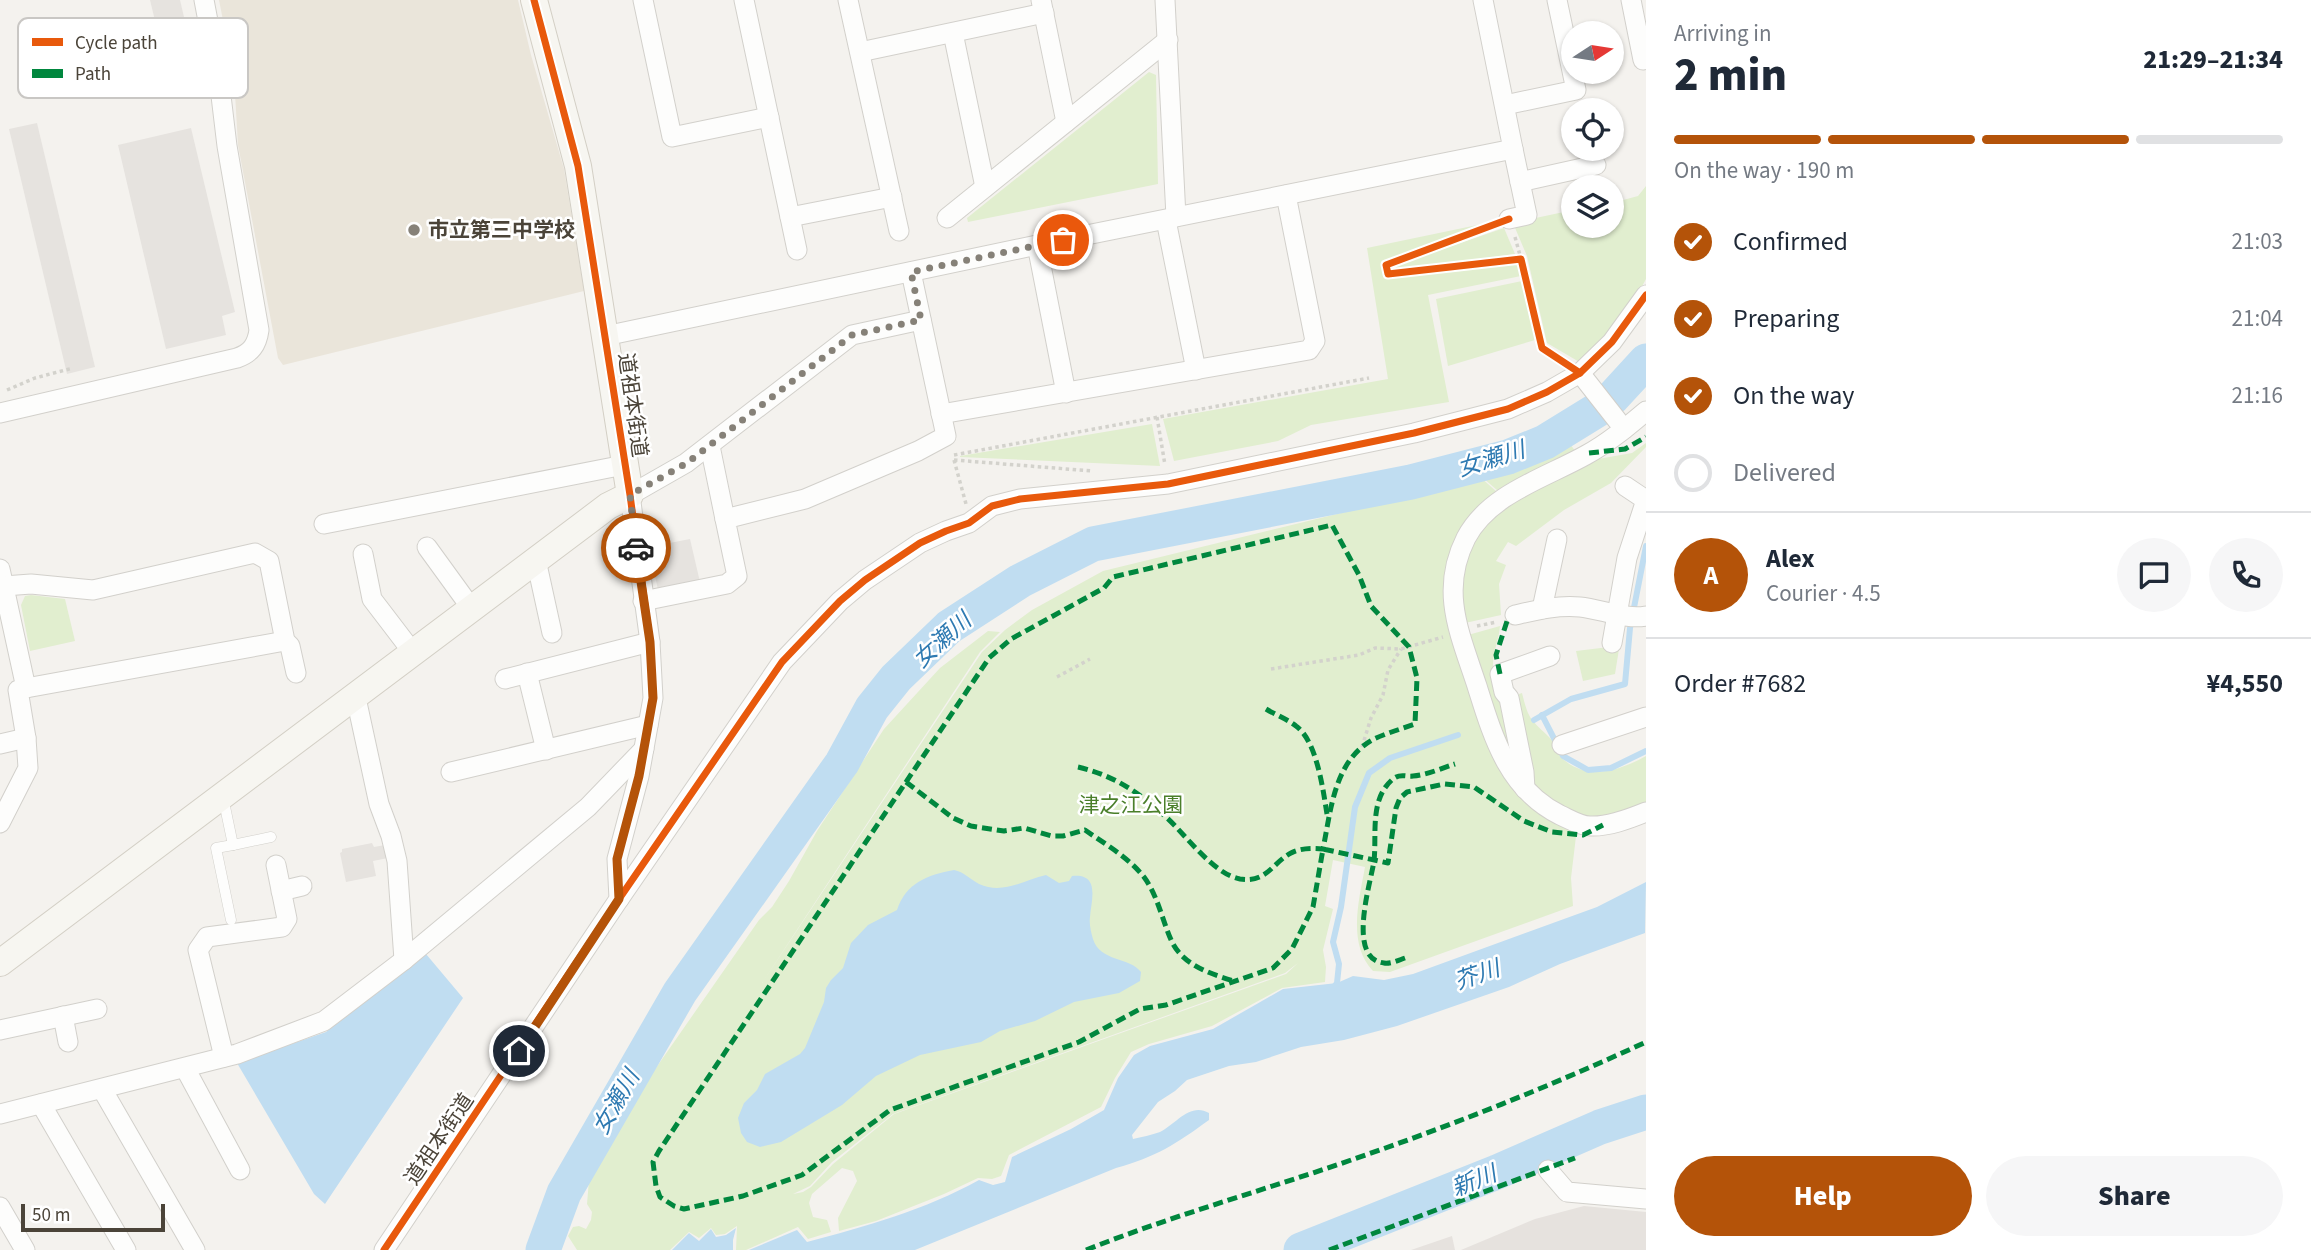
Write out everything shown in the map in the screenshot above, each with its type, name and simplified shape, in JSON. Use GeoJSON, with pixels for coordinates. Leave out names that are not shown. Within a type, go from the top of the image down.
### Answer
{"type":"FeatureCollection","features":[{"type":"Feature","properties":{"kind":"street"},"geometry":{"type":"LineString","coordinates":[[204,0],[207,18]]}},
{"type":"Feature","properties":{"kind":"street"},"geometry":{"type":"LineString","coordinates":[[643,0],[672,137],[769,117]]}},
{"type":"Feature","properties":{"kind":"street"},"geometry":{"type":"LineString","coordinates":[[744,0],[797,250]]}},
{"type":"Feature","properties":{"kind":"street"},"geometry":{"type":"LineString","coordinates":[[848,0],[900,231]]}},
{"type":"Feature","properties":{"kind":"street"},"geometry":{"type":"LineString","coordinates":[[1165,0],[1171,219],[1196,370]]}},
{"type":"Feature","properties":{"kind":"street"},"geometry":{"type":"LineString","coordinates":[[1483,0],[1527,215],[1512,226]]}},
{"type":"Feature","properties":{"kind":"street"},"geometry":{"type":"LineString","coordinates":[[1504,105],[1576,90],[1557,0]]}},
{"type":"Feature","properties":{"kind":"street"},"geometry":{"type":"LineString","coordinates":[[1631,0],[1643,60]]}},
{"type":"Feature","properties":{"kind":"street","name":"道祖本街道"},"geometry":{"type":"LineString","coordinates":[[384,1250],[619,899],[617,859],[644,749],[653,698],[650,642],[630,495],[578,166],[537,1]]}},
{"type":"Feature","properties":{"kind":"street"},"geometry":{"type":"LineString","coordinates":[[860,52],[953,33],[1042,7],[1066,122]]}},
{"type":"Feature","properties":{"kind":"street"},"geometry":{"type":"LineString","coordinates":[[953,33],[985,187]]}},
{"type":"Feature","properties":{"kind":"street"},"geometry":{"type":"LineString","coordinates":[[947,218],[1168,40]]}},
{"type":"Feature","properties":{"kind":"street"},"geometry":{"type":"LineString","coordinates":[[0,413],[237,358],[247,354],[254,346],[259,330],[221,98]]}},
{"type":"Feature","properties":{"kind":"street"},"geometry":{"type":"LineString","coordinates":[[605,336],[1513,149]]}},
{"type":"Feature","properties":{"kind":"street"},"geometry":{"type":"LineString","coordinates":[[1520,181],[1596,165]]}},
{"type":"Feature","properties":{"kind":"street"},"geometry":{"type":"LineString","coordinates":[[941,414],[1309,351],[1315,341],[1286,195]]}},
{"type":"Feature","properties":{"kind":"street"},"geometry":{"type":"LineString","coordinates":[[790,217],[892,197]]}},
{"type":"Feature","properties":{"kind":"street"},"geometry":{"type":"LineString","coordinates":[[1037,246],[1066,393]]}},
{"type":"Feature","properties":{"kind":"street"},"geometry":{"type":"LineString","coordinates":[[725,519],[805,499],[951,450],[911,272]]}},
{"type":"Feature","properties":{"kind":"street"},"geometry":{"type":"LineString","coordinates":[[619,899],[782,662],[840,601],[865,580],[920,543],[969,523],[992,506],[1020,499],[1168,484],[1468,421],[1528,401],[1583,377],[1646,295]]}},
{"type":"Feature","properties":{"kind":"street"},"geometry":{"type":"LineString","coordinates":[[0,964],[608,506],[687,463],[852,335],[921,320]]}},
{"type":"Feature","properties":{"kind":"street"},"geometry":{"type":"LineString","coordinates":[[1583,377],[1623,428]]}},
{"type":"Feature","properties":{"kind":"street"},"geometry":{"type":"LineString","coordinates":[[1646,411],[1589,453],[1495,503],[1471,530],[1457,562],[1452,585],[1459,632],[1500,752],[1525,789],[1556,813],[1588,826],[1618,821],[1646,812]]}},
{"type":"Feature","properties":{"kind":"street"},"geometry":{"type":"LineString","coordinates":[[643,601],[727,584],[737,576],[710,446]]}},
{"type":"Feature","properties":{"kind":"street"},"geometry":{"type":"LineString","coordinates":[[324,524],[624,465]]}},
{"type":"Feature","properties":{"kind":"street"},"geometry":{"type":"LineString","coordinates":[[1625,486],[1646,500],[1628,558],[1636,617]]}},
{"type":"Feature","properties":{"kind":"street"},"geometry":{"type":"LineString","coordinates":[[1542,609],[1557,539]]}},
{"type":"Feature","properties":{"kind":"street"},"geometry":{"type":"LineString","coordinates":[[427,547],[472,609]]}},
{"type":"Feature","properties":{"kind":"street"},"geometry":{"type":"LineString","coordinates":[[26,688],[2,578],[31,584],[93,590],[255,553],[269,561],[285,641],[290,646],[296,673]]}},
{"type":"Feature","properties":{"kind":"street"},"geometry":{"type":"LineString","coordinates":[[363,554],[372,599],[414,654]]}},
{"type":"Feature","properties":{"kind":"street"},"geometry":{"type":"LineString","coordinates":[[536,561],[552,633]]}},
{"type":"Feature","properties":{"kind":"street"},"geometry":{"type":"LineString","coordinates":[[1509,618],[1554,606],[1581,607],[1636,617]]}},
{"type":"Feature","properties":{"kind":"street"},"geometry":{"type":"LineString","coordinates":[[1612,643],[1636,617]]}},
{"type":"Feature","properties":{"kind":"street"},"geometry":{"type":"LineString","coordinates":[[0,823],[28,768],[18,690],[285,641]]}},
{"type":"Feature","properties":{"kind":"street"},"geometry":{"type":"LineString","coordinates":[[505,679],[650,642]]}},
{"type":"Feature","properties":{"kind":"street"},"geometry":{"type":"LineString","coordinates":[[1525,789],[1509,698],[1504,692],[1500,674],[1550,656]]}},
{"type":"Feature","properties":{"kind":"street"},"geometry":{"type":"LineString","coordinates":[[527,673],[546,750]]}},
{"type":"Feature","properties":{"kind":"street"},"geometry":{"type":"LineString","coordinates":[[356,698],[379,804],[397,861],[404,960]]}},
{"type":"Feature","properties":{"kind":"street"},"geometry":{"type":"LineString","coordinates":[[1562,745],[1646,717]]}},
{"type":"Feature","properties":{"kind":"street"},"geometry":{"type":"LineString","coordinates":[[452,772],[648,725]]}},
{"type":"Feature","properties":{"kind":"street"},"geometry":{"type":"LineString","coordinates":[[0,744],[26,738]]}},
{"type":"Feature","properties":{"kind":"street"},"geometry":{"type":"LineString","coordinates":[[0,1115],[224,1057],[324,1021],[404,960],[588,807],[644,749]]}},
{"type":"Feature","properties":{"kind":"street"},"geometry":{"type":"LineString","coordinates":[[224,1057],[198,950],[207,937],[282,927],[287,919],[276,865]]}},
{"type":"Feature","properties":{"kind":"street"},"geometry":{"type":"LineString","coordinates":[[281,891],[302,886]]}},
{"type":"Feature","properties":{"kind":"street"},"geometry":{"type":"LineString","coordinates":[[0,1030],[97,1009]]}},
{"type":"Feature","properties":{"kind":"street"},"geometry":{"type":"LineString","coordinates":[[63,1016],[68,1042]]}},
{"type":"Feature","properties":{"kind":"street"},"geometry":{"type":"LineString","coordinates":[[185,1068],[240,1170]]}},
{"type":"Feature","properties":{"kind":"street"},"geometry":{"type":"LineString","coordinates":[[102,1089],[195,1250]]}},
{"type":"Feature","properties":{"kind":"street"},"geometry":{"type":"LineString","coordinates":[[41,1104],[126,1250]]}},
{"type":"Feature","properties":{"kind":"street"},"geometry":{"type":"LineString","coordinates":[[1548,1170],[1567,1192],[1646,1199]]}},
{"type":"Feature","properties":{"kind":"street"},"geometry":{"type":"LineString","coordinates":[[0,1207],[25,1250]]}},
{"type":"Feature","properties":{"kind":"lane"},"geometry":{"type":"LineString","coordinates":[[223,796],[233,845]]}},
{"type":"Feature","properties":{"kind":"lane"},"geometry":{"type":"LineString","coordinates":[[231,920],[216,848],[271,837]]}},
{"type":"Feature","properties":{"kind":"path"},"geometry":{"type":"LineString","coordinates":[[1512,226],[1524,272]]}},
{"type":"Feature","properties":{"kind":"path"},"geometry":{"type":"LineString","coordinates":[[1508,261],[1521,259]]}},
{"type":"Feature","properties":{"kind":"path"},"geometry":{"type":"LineString","coordinates":[[0,396],[25,382],[73,368]]}},
{"type":"Feature","properties":{"kind":"path"},"geometry":{"type":"LineString","coordinates":[[951,450],[1157,417],[1368,378]]}},
{"type":"Feature","properties":{"kind":"path"},"geometry":{"type":"LineString","coordinates":[[1157,417],[1166,474]]}},
{"type":"Feature","properties":{"kind":"path"},"geometry":{"type":"LineString","coordinates":[[951,450],[1094,471]]}},
{"type":"Feature","properties":{"kind":"path"},"geometry":{"type":"LineString","coordinates":[[951,450],[968,514]]}},
{"type":"Feature","properties":{"kind":"path"},"geometry":{"type":"LineString","coordinates":[[1464,629],[1509,618]]}},
{"type":"Feature","properties":{"kind":"path"},"geometry":{"type":"LineString","coordinates":[[1272,669],[1359,655],[1375,648],[1401,649],[1455,634]]}},
{"type":"Feature","properties":{"kind":"path"},"geometry":{"type":"LineString","coordinates":[[1362,747],[1371,718],[1384,695],[1388,670],[1401,649]]}},
{"type":"Feature","properties":{"kind":"path"},"geometry":{"type":"LineString","coordinates":[[1057,677],[1090,659]]}},
{"type":"Feature","properties":{"kind":"shaded area"},"geometry":{"type":"Polygon","coordinates":[[[150,0],[180,0],[184,18],[154,18],[150,0]]]}},
{"type":"Feature","properties":{"kind":"shaded area","name":"市立第三中学校"},"geometry":{"type":"Polygon","coordinates":[[[219,0],[518,0],[564,169],[584,291],[283,365],[278,358],[238,145],[235,98],[248,98],[248,18],[223,18],[219,0]]]}},
{"type":"Feature","properties":{"kind":"shaded area"},"geometry":{"type":"Polygon","coordinates":[[[37,123],[95,367],[67,374],[9,129],[37,123]]]}},
{"type":"Feature","properties":{"kind":"shaded area"},"geometry":{"type":"Polygon","coordinates":[[[191,128],[235,312],[222,316],[226,335],[166,349],[118,145],[191,128]]]}},
{"type":"Feature","properties":{"kind":"shaded area"},"geometry":{"type":"Polygon","coordinates":[[[690,539],[700,582],[658,590],[649,547],[690,539]]]}},
{"type":"Feature","properties":{"kind":"shaded area"},"geometry":{"type":"Polygon","coordinates":[[[372,843],[374,847],[385,845],[388,858],[373,861],[376,876],[346,882],[340,853],[342,849],[372,843]]]}},
{"type":"Feature","properties":{"kind":"shaded area"},"geometry":{"type":"Polygon","coordinates":[[[1584,1206],[1646,1212],[1646,1250],[1461,1250],[1535,1219],[1584,1206]]]}},
{"type":"Feature","properties":{"kind":"shaded area"},"geometry":{"type":"Polygon","coordinates":[[[1452,1236],[1455,1250],[1411,1250],[1452,1236]]]}},
{"type":"Feature","properties":{"kind":"green space"},"geometry":{"type":"Polygon","coordinates":[[[1149,72],[1156,75],[1158,184],[968,222],[967,218],[1149,72]]]}},
{"type":"Feature","properties":{"kind":"green space"},"geometry":{"type":"Polygon","coordinates":[[[1646,186],[1646,279],[1632,305],[1581,363],[1547,343],[1527,256],[1513,223],[1561,213],[1561,238],[1624,238],[1624,200],[1638,196],[1646,186]]]}},
{"type":"Feature","properties":{"kind":"green space"},"geometry":{"type":"Polygon","coordinates":[[[1482,224],[1382,263],[1385,277],[1518,264],[1521,276],[1428,295],[1449,402],[1311,425],[1278,441],[1174,461],[1163,419],[1388,379],[1367,248],[1482,224]]]}},
{"type":"Feature","properties":{"kind":"green space"},"geometry":{"type":"Polygon","coordinates":[[[1504,228],[1515,254],[1392,271],[1391,267],[1504,228]]]}},
{"type":"Feature","properties":{"kind":"green space"},"geometry":{"type":"Polygon","coordinates":[[[1522,281],[1535,340],[1448,366],[1436,299],[1522,281]]]}},
{"type":"Feature","properties":{"kind":"green space"},"geometry":{"type":"Polygon","coordinates":[[[1152,424],[1160,466],[960,457],[960,456],[1152,424]]]}},
{"type":"Feature","properties":{"kind":"green space"},"geometry":{"type":"Polygon","coordinates":[[[1567,440],[1576,452],[1498,491],[1482,477],[1484,474],[1533,458],[1567,440]]]}},
{"type":"Feature","properties":{"kind":"green space"},"geometry":{"type":"Polygon","coordinates":[[[1646,443],[1646,447],[1611,483],[1564,510],[1516,546],[1508,542],[1496,561],[1506,565],[1499,584],[1501,615],[1465,623],[1459,594],[1468,550],[1493,515],[1541,487],[1598,459],[1632,453],[1646,443]]]}},
{"type":"Feature","properties":{"kind":"green space","name":"津之江公園"},"geometry":{"type":"Polygon","coordinates":[[[1479,476],[1497,492],[1451,557],[1499,762],[1577,828],[1571,878],[1573,906],[1390,972],[1373,971],[1365,960],[1357,935],[1358,907],[1365,867],[1333,860],[1325,906],[1333,909],[1323,950],[1325,982],[1282,988],[1212,1026],[1149,1044],[1131,1052],[1101,1107],[1009,1155],[1001,1176],[992,1179],[978,1178],[876,1221],[839,1231],[838,1218],[857,1181],[853,1171],[842,1168],[812,1194],[809,1203],[813,1217],[827,1220],[831,1232],[808,1239],[798,1227],[746,1250],[736,1250],[737,1226],[725,1234],[716,1235],[711,1228],[699,1238],[689,1232],[670,1250],[577,1250],[568,1236],[573,1227],[586,1229],[591,1220],[592,1212],[587,1204],[589,1180],[619,1121],[759,920],[772,907],[817,831],[884,729],[940,668],[988,631],[1000,632],[980,652],[762,983],[982,652],[1032,610],[1103,571],[1444,488],[1479,476]],[[1298,963],[1285,973],[893,1114],[832,1162],[810,1186],[793,1194],[811,1187],[833,1164],[894,1114],[1286,974],[1298,963]]]}},
{"type":"Feature","properties":{"kind":"green space"},"geometry":{"type":"Polygon","coordinates":[[[25,596],[65,599],[75,641],[30,651],[21,605],[25,596]]]}},
{"type":"Feature","properties":{"kind":"green space"},"geometry":{"type":"Polygon","coordinates":[[[1500,626],[1493,665],[1516,761],[1509,756],[1468,635],[1500,626]]]}},
{"type":"Feature","properties":{"kind":"green space"},"geometry":{"type":"Polygon","coordinates":[[[1609,647],[1619,649],[1615,674],[1583,681],[1576,651],[1609,647]]]}},
{"type":"Feature","properties":{"kind":"green space"},"geometry":{"type":"Polygon","coordinates":[[[1522,693],[1531,719],[1552,740],[1562,758],[1574,766],[1594,772],[1605,771],[1646,756],[1646,804],[1606,818],[1583,817],[1534,790],[1518,705],[1519,694],[1522,693]]]}},
{"type":"Feature","properties":{"kind":"water"},"geometry":{"type":"Polygon","coordinates":[[[954,870],[979,884],[996,888],[1013,886],[1046,875],[1059,883],[1069,881],[1072,876],[1087,879],[1092,889],[1090,925],[1093,939],[1108,956],[1136,967],[1141,972],[1140,981],[1119,993],[1074,1002],[1035,1021],[1000,1031],[981,1042],[920,1055],[876,1076],[842,1105],[781,1142],[760,1147],[747,1142],[741,1133],[738,1118],[744,1103],[757,1090],[765,1074],[800,1054],[805,1048],[824,1002],[826,988],[843,968],[851,943],[868,925],[897,910],[906,893],[919,882],[954,870]]]}},
{"type":"Feature","properties":{"kind":"water","name":"芥川"},"geometry":{"type":"Polygon","coordinates":[[[1646,882],[1645,933],[1560,964],[1509,987],[1397,1026],[1344,1040],[1301,1047],[1187,1080],[1158,1102],[1132,1135],[1133,1139],[1160,1132],[1183,1115],[1196,1110],[1209,1113],[1209,1120],[1176,1143],[1143,1159],[915,1250],[749,1250],[797,1230],[807,1242],[874,1223],[917,1209],[979,1180],[993,1185],[1005,1182],[1012,1157],[1104,1110],[1118,1078],[1134,1055],[1150,1046],[1213,1029],[1283,989],[1337,983],[1353,976],[1384,980],[1413,974],[1597,907],[1646,882]]]}},
{"type":"Feature","properties":{"kind":"water"},"geometry":{"type":"Polygon","coordinates":[[[426,954],[463,998],[325,1204],[314,1194],[237,1063],[326,1032],[426,954]]]}},
{"type":"Feature","properties":{"kind":"water"},"geometry":{"type":"Polygon","coordinates":[[[736,1228],[733,1250],[672,1250],[689,1233],[699,1241],[711,1229],[716,1237],[726,1235],[736,1228]]]}},
{"type":"Feature","properties":{"kind":"waterway","name":"女瀬川"},"geometry":{"type":"LineString","coordinates":[[543,1250],[564,1193],[680,992],[842,763],[872,708],[896,678],[949,627],[1020,581],[1093,544],[1411,482],[1508,457],[1545,442],[1597,410],[1613,397],[1646,361]]}},
{"type":"Feature","properties":{"kind":"waterway"},"geometry":{"type":"LineString","coordinates":[[1534,720],[1571,699],[1625,684],[1630,628],[1646,546]]}},
{"type":"Feature","properties":{"kind":"waterway"},"geometry":{"type":"LineString","coordinates":[[1542,715],[1563,756],[1588,770],[1611,768],[1646,751]]}},
{"type":"Feature","properties":{"kind":"waterway"},"geometry":{"type":"LineString","coordinates":[[1333,988],[1337,983],[1339,964],[1333,942],[1341,907],[1355,807],[1369,773],[1390,758],[1458,735]]}},
{"type":"Feature","properties":{"kind":"waterway","name":"新川"},"geometry":{"type":"LineString","coordinates":[[1301,1250],[1497,1172],[1600,1127],[1646,1112]]}},
{"type":"Feature","properties":{"kind":"marked path"},"geometry":{"type":"LineString","coordinates":[[1589,453],[1625,449],[1646,437]]}},
{"type":"Feature","properties":{"kind":"marked path"},"geometry":{"type":"LineString","coordinates":[[1078,767],[1114,780],[1146,800],[1220,870],[1240,879],[1257,878],[1291,853],[1323,849],[1336,787],[1350,760],[1374,739],[1415,724],[1417,678],[1409,647],[1371,606],[1359,575],[1332,525],[1113,577],[1104,588],[1011,639],[989,658],[659,1151],[653,1162],[660,1197],[684,1209],[743,1196],[802,1175],[890,1110],[1079,1042],[1140,1009],[1166,1005],[1273,968],[1292,949],[1313,907],[1323,849],[1388,863],[1396,808],[1400,798],[1407,792],[1444,784],[1474,787],[1524,821],[1552,832],[1583,835],[1603,825]]}},
{"type":"Feature","properties":{"kind":"marked path"},"geometry":{"type":"LineString","coordinates":[[1500,674],[1496,655],[1508,618]]}},
{"type":"Feature","properties":{"kind":"marked path"},"geometry":{"type":"LineString","coordinates":[[1266,709],[1296,726],[1309,743],[1318,767],[1327,814]]}},
{"type":"Feature","properties":{"kind":"marked path"},"geometry":{"type":"LineString","coordinates":[[1405,958],[1387,963],[1373,958],[1366,948],[1363,935],[1374,861],[1377,807],[1385,787],[1396,777],[1424,774],[1455,764]]}},
{"type":"Feature","properties":{"kind":"marked path"},"geometry":{"type":"LineString","coordinates":[[906,782],[953,818],[971,826],[1004,831],[1024,828],[1052,836],[1085,830],[1124,857],[1144,877],[1172,942],[1183,957],[1207,972],[1234,981]]}},
{"type":"Feature","properties":{"kind":"marked path"},"geometry":{"type":"LineString","coordinates":[[1086,1250],[1152,1225],[1428,1133],[1646,1042]]}},
{"type":"Feature","properties":{"kind":"marked path"},"geometry":{"type":"LineString","coordinates":[[1329,1250],[1575,1158]]}},
{"type":"Feature","properties":{"kind":"cycle path"},"geometry":{"type":"LineString","coordinates":[[384,1250],[619,899],[617,859],[639,776],[653,698],[650,642],[630,495],[578,166],[534,0]]}},
{"type":"Feature","properties":{"kind":"cycle path"},"geometry":{"type":"LineString","coordinates":[[1509,219],[1386,265],[1388,274],[1521,259],[1542,348],[1580,373]]}},
{"type":"Feature","properties":{"kind":"cycle path"},"geometry":{"type":"LineString","coordinates":[[619,899],[782,662],[840,601],[865,580],[920,543],[969,523],[992,506],[1020,499],[1168,484],[1414,433],[1508,409],[1547,392],[1580,373],[1612,342],[1646,295]]}},
{"type":"Feature","properties":{"kind":"way so far"},"geometry":{"type":"LineString","coordinates":[[636,548],[630,495],[687,463],[852,335],[921,320],[911,272],[1063,240]]}},
{"type":"Feature","properties":{"kind":"place","name":"市立第三中学校"},"geometry":{"type":"Point","coordinates":[414,230]}},
{"type":"Feature","properties":{"kind":"route"},"geometry":{"type":"LineString","coordinates":[[519,1051],[619,899],[617,859],[639,776],[653,698],[650,642],[636,548]]}}]}
